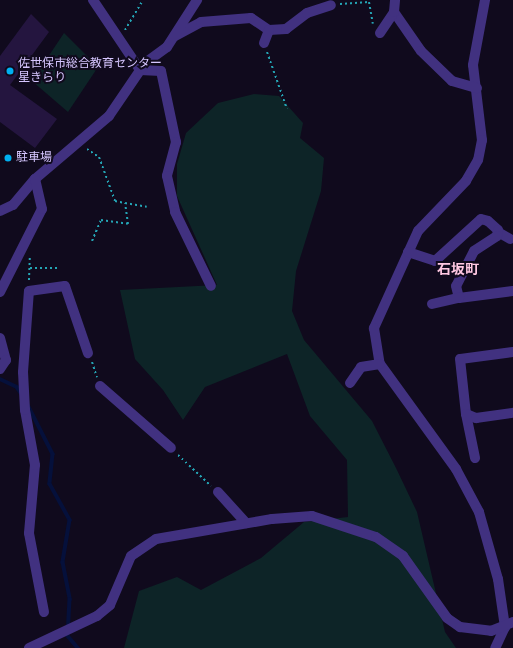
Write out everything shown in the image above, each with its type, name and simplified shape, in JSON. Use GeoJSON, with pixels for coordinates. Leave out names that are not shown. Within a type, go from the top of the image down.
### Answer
{"type":"FeatureCollection","features":[{"type":"Feature","properties":{"kind":"street"},"geometry":{"type":"LineString","coordinates":[[93,0],[140,70]]}},
{"type":"Feature","properties":{"kind":"street"},"geometry":{"type":"LineString","coordinates":[[0,211],[12,205],[35,180],[80,143],[109,116],[140,70],[173,37],[197,0]]}},
{"type":"Feature","properties":{"kind":"street"},"geometry":{"type":"LineString","coordinates":[[380,34],[394,12],[395,0]]}},
{"type":"Feature","properties":{"kind":"street"},"geometry":{"type":"LineString","coordinates":[[485,0],[474,65],[482,140],[478,160],[466,181],[418,231],[374,328],[380,364],[456,469],[479,512],[509,624],[495,648]]}},
{"type":"Feature","properties":{"kind":"street"},"geometry":{"type":"LineString","coordinates":[[173,37],[201,22],[215,20],[251,18],[269,30],[286,29],[307,13],[331,5]]}},
{"type":"Feature","properties":{"kind":"street"},"geometry":{"type":"LineString","coordinates":[[394,12],[421,52],[452,81],[477,88]]}},
{"type":"Feature","properties":{"kind":"street"},"geometry":{"type":"LineString","coordinates":[[264,43],[269,30]]}},
{"type":"Feature","properties":{"kind":"street"},"geometry":{"type":"LineString","coordinates":[[140,70],[161,71],[176,142],[167,176],[175,212],[203,264],[211,286]]}},
{"type":"Feature","properties":{"kind":"street"},"geometry":{"type":"LineString","coordinates":[[0,292],[42,209],[35,180]]}},
{"type":"Feature","properties":{"kind":"street"},"geometry":{"type":"LineString","coordinates":[[408,252],[435,261],[481,219],[488,221],[498,232],[510,239]]}},
{"type":"Feature","properties":{"kind":"street"},"geometry":{"type":"LineString","coordinates":[[459,298],[456,286],[474,251],[498,232]]}},
{"type":"Feature","properties":{"kind":"street"},"geometry":{"type":"LineString","coordinates":[[44,612],[29,533],[35,465],[25,410],[24,387],[29,290],[65,286],[88,353]]}},
{"type":"Feature","properties":{"kind":"street"},"geometry":{"type":"LineString","coordinates":[[432,304],[459,298],[513,291]]}},
{"type":"Feature","properties":{"kind":"street"},"geometry":{"type":"LineString","coordinates":[[0,338],[6,360],[0,369]]}},
{"type":"Feature","properties":{"kind":"street"},"geometry":{"type":"LineString","coordinates":[[475,458],[466,414],[460,359],[513,352]]}},
{"type":"Feature","properties":{"kind":"street"},"geometry":{"type":"LineString","coordinates":[[350,383],[361,367],[380,364]]}},
{"type":"Feature","properties":{"kind":"street"},"geometry":{"type":"LineString","coordinates":[[100,386],[171,448]]}},
{"type":"Feature","properties":{"kind":"street"},"geometry":{"type":"LineString","coordinates":[[466,414],[476,418],[513,413]]}},
{"type":"Feature","properties":{"kind":"street"},"geometry":{"type":"LineString","coordinates":[[218,492],[246,523]]}},
{"type":"Feature","properties":{"kind":"street"},"geometry":{"type":"LineString","coordinates":[[29,648],[97,616],[110,605],[131,556],[156,539],[246,523],[312,516],[370,534],[403,556],[447,618],[460,627],[478,631],[509,624]]}},
{"type":"Feature","properties":{"kind":"path"},"geometry":{"type":"LineString","coordinates":[[129,37],[125,31],[144,0]]}},
{"type":"Feature","properties":{"kind":"path"},"geometry":{"type":"LineString","coordinates":[[331,5],[369,2],[374,26],[380,34]]}},
{"type":"Feature","properties":{"kind":"path"},"geometry":{"type":"LineString","coordinates":[[264,43],[287,109]]}},
{"type":"Feature","properties":{"kind":"path"},"geometry":{"type":"LineString","coordinates":[[80,143],[99,157],[115,201],[147,207]]}},
{"type":"Feature","properties":{"kind":"path"},"geometry":{"type":"LineString","coordinates":[[125,203],[129,204]]}},
{"type":"Feature","properties":{"kind":"path"},"geometry":{"type":"LineString","coordinates":[[92,241],[101,220],[128,224],[125,203]]}},
{"type":"Feature","properties":{"kind":"path"},"geometry":{"type":"LineString","coordinates":[[29,290],[30,268],[60,268]]}},
{"type":"Feature","properties":{"kind":"path"},"geometry":{"type":"LineString","coordinates":[[88,353],[100,386]]}},
{"type":"Feature","properties":{"kind":"path"},"geometry":{"type":"LineString","coordinates":[[171,448],[218,492]]}},
{"type":"Feature","properties":{"kind":"green space"},"geometry":{"type":"Polygon","coordinates":[[[64,33],[98,67],[68,112],[32,81],[64,33]]]}},
{"type":"Feature","properties":{"kind":"green space"},"geometry":{"type":"Polygon","coordinates":[[[254,94],[279,96],[303,123],[300,138],[324,158],[321,191],[296,271],[292,311],[304,340],[372,421],[396,468],[417,512],[445,632],[456,648],[124,648],[139,591],[177,577],[201,590],[261,558],[304,522],[348,517],[347,460],[310,416],[287,354],[205,387],[183,420],[163,390],[135,359],[120,290],[217,285],[177,196],[177,164],[186,133],[218,103],[254,94]]]}},
{"type":"Feature","properties":{"kind":"building","name":"佐世保市総合教育センター 星きらり"},"geometry":{"type":"Polygon","coordinates":[[[31,14],[49,32],[10,85],[57,119],[35,148],[0,122],[0,56],[31,14]]]}},
{"type":"Feature","properties":{"kind":"waterway"},"geometry":{"type":"LineString","coordinates":[[0,379],[17,387],[21,393]]}},
{"type":"Feature","properties":{"kind":"waterway"},"geometry":{"type":"LineString","coordinates":[[28,405],[53,454],[50,484],[70,520],[63,562],[70,599],[68,636],[78,648]]}},
{"type":"Feature","properties":{"kind":"place","name":"佐世保市総合教育センター 星きらり"},"geometry":{"type":"Point","coordinates":[10,71]}},
{"type":"Feature","properties":{"kind":"place","name":"駐車場"},"geometry":{"type":"Point","coordinates":[8,158]}},
{"type":"Feature","properties":{"kind":"district","name":"石坂町"},"geometry":{"type":"Point","coordinates":[458,269]}}]}
